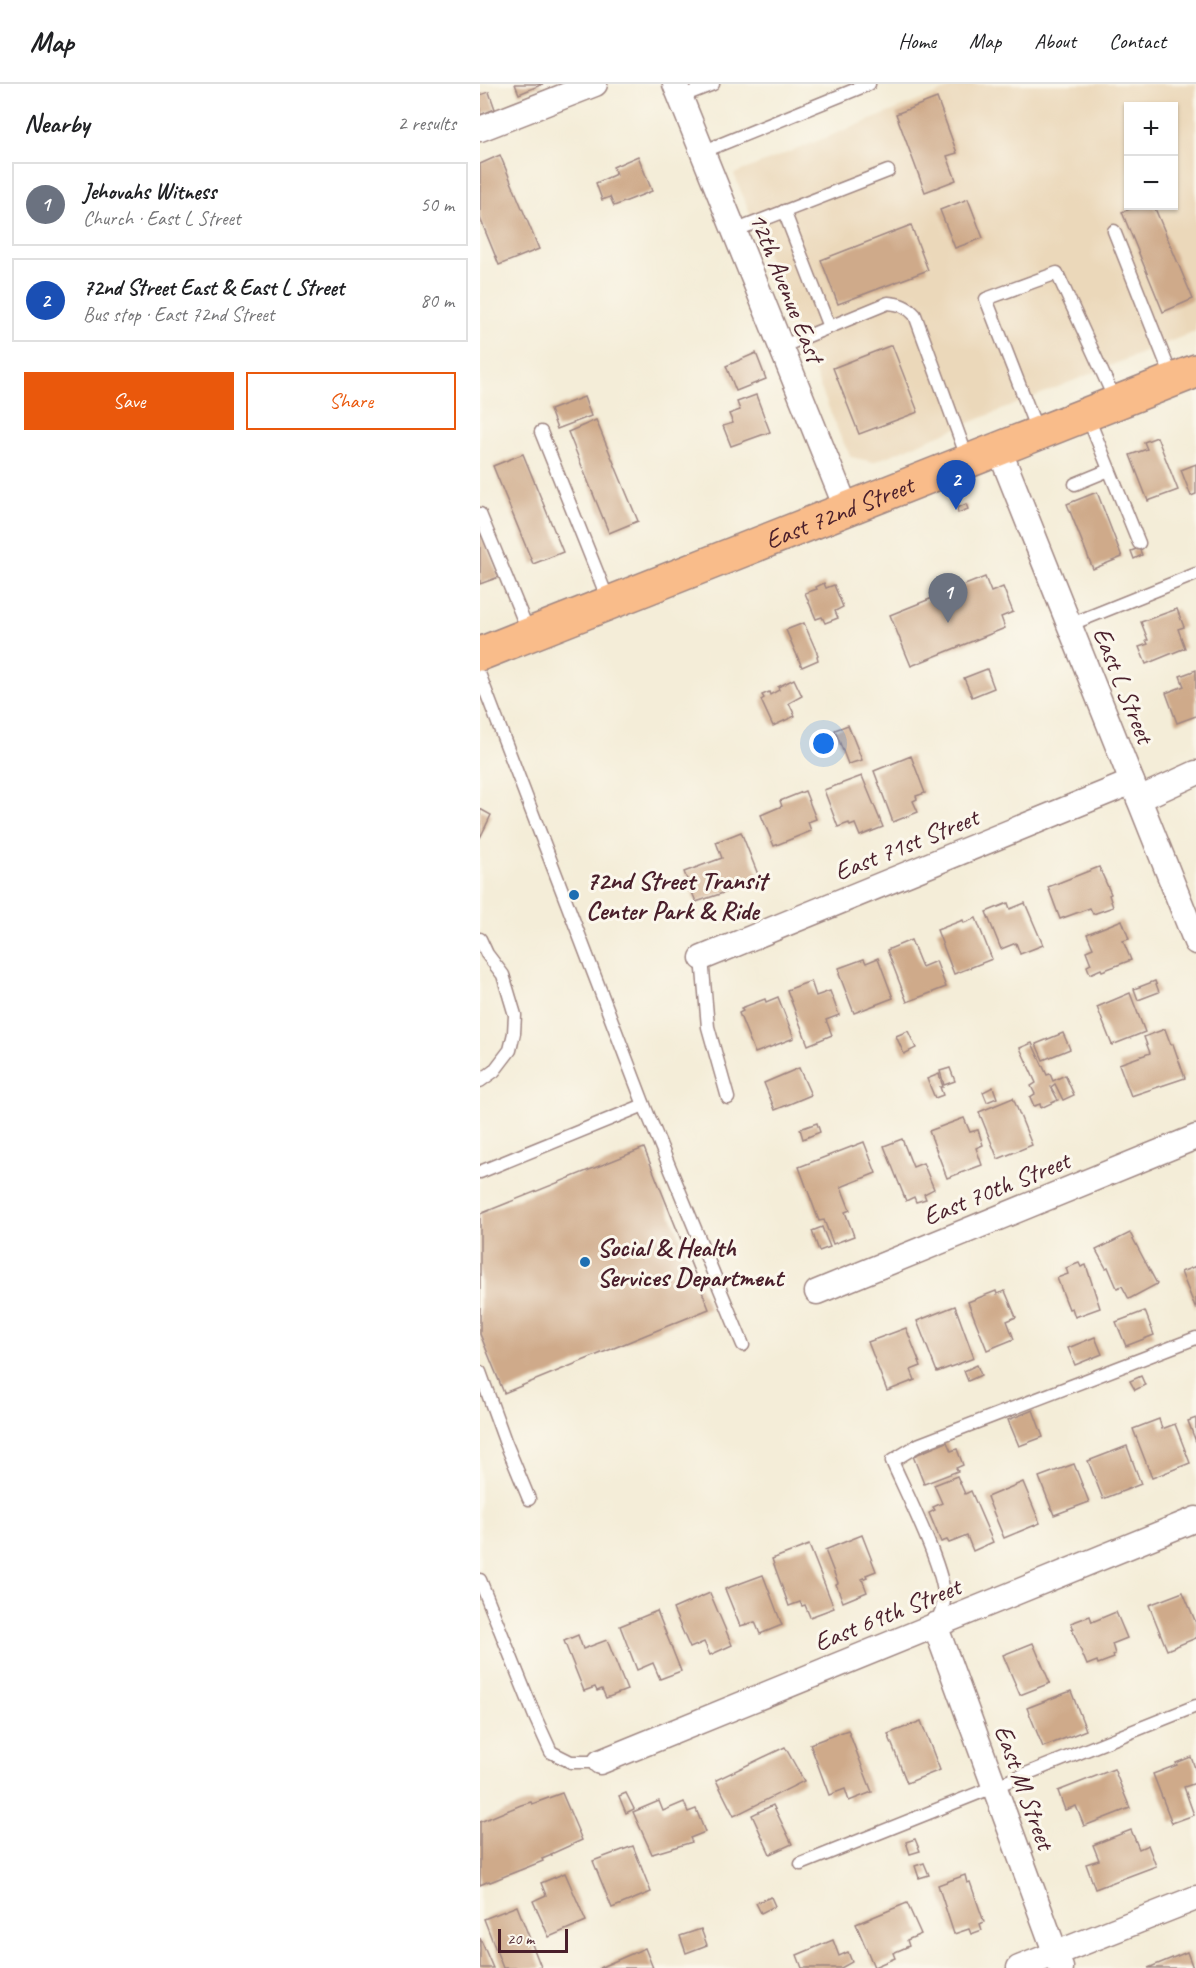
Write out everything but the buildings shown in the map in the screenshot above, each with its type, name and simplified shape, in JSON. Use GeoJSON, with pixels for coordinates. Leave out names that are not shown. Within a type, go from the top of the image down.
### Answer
{"type":"FeatureCollection","features":[{"type":"Feature","properties":{"kind":"main road","name":"East 72nd Street"},"geometry":{"type":"LineString","coordinates":[[480,654],[1038,433],[1188,378]]}},
{"type":"Feature","properties":{"kind":"street"},"geometry":{"type":"LineString","coordinates":[[480,129],[595,84]]}},
{"type":"Feature","properties":{"kind":"street","name":"12th Avenue East"},"geometry":{"type":"LineString","coordinates":[[678,90],[847,510]]}},
{"type":"Feature","properties":{"kind":"street","name":"East L Street"},"geometry":{"type":"LineString","coordinates":[[999,449],[1196,942]]}},
{"type":"Feature","properties":{"kind":"street","name":"East 71st Street"},"geometry":{"type":"LineString","coordinates":[[702,958],[1136,791],[1196,773]]}},
{"type":"Feature","properties":{"kind":"street","name":"East 70th Street"},"geometry":{"type":"LineString","coordinates":[[817,1292],[1196,1137]]}},
{"type":"Feature","properties":{"kind":"street","name":"East 69th Street"},"geometry":{"type":"LineString","coordinates":[[600,1762],[1196,1519]]}},
{"type":"Feature","properties":{"kind":"street","name":"East M Street"},"geometry":{"type":"LineString","coordinates":[[935,1625],[1058,1960]]}},
{"type":"Feature","properties":{"kind":"street"},"geometry":{"type":"LineString","coordinates":[[1019,1968],[1058,1960],[1196,1898]]}},
{"type":"Feature","properties":{"kind":"lane"},"geometry":{"type":"LineString","coordinates":[[678,90],[712,84]]}},
{"type":"Feature","properties":{"kind":"lane"},"geometry":{"type":"LineString","coordinates":[[702,152],[869,84]]}},
{"type":"Feature","properties":{"kind":"lane"},"geometry":{"type":"LineString","coordinates":[[734,231],[888,171]]}},
{"type":"Feature","properties":{"kind":"lane"},"geometry":{"type":"LineString","coordinates":[[784,211],[829,327]]}},
{"type":"Feature","properties":{"kind":"lane"},"geometry":{"type":"LineString","coordinates":[[1114,231],[1188,378]]}},
{"type":"Feature","properties":{"kind":"lane"},"geometry":{"type":"LineString","coordinates":[[1038,433],[986,299],[1057,273],[1117,403]]}},
{"type":"Feature","properties":{"kind":"lane"},"geometry":{"type":"LineString","coordinates":[[781,347],[888,303],[909,308],[915,315],[969,461]]}},
{"type":"Feature","properties":{"kind":"lane"},"geometry":{"type":"LineString","coordinates":[[1087,414],[1139,543]]}},
{"type":"Feature","properties":{"kind":"lane"},"geometry":{"type":"LineString","coordinates":[[541,432],[609,603]]}},
{"type":"Feature","properties":{"kind":"lane"},"geometry":{"type":"LineString","coordinates":[[1075,484],[1109,470]]}},
{"type":"Feature","properties":{"kind":"lane"},"geometry":{"type":"LineString","coordinates":[[480,514],[530,634]]}},
{"type":"Feature","properties":{"kind":"lane"},"geometry":{"type":"LineString","coordinates":[[1069,625],[1196,574]]}},
{"type":"Feature","properties":{"kind":"lane"},"geometry":{"type":"LineString","coordinates":[[480,676],[644,1105],[743,1345]]}},
{"type":"Feature","properties":{"kind":"lane"},"geometry":{"type":"LineString","coordinates":[[480,939],[487,954],[503,975],[515,1015],[510,1050],[494,1071],[480,1081]]}},
{"type":"Feature","properties":{"kind":"lane"},"geometry":{"type":"LineString","coordinates":[[702,958],[708,1027],[728,1098]]}},
{"type":"Feature","properties":{"kind":"lane"},"geometry":{"type":"LineString","coordinates":[[480,1172],[644,1105]]}},
{"type":"Feature","properties":{"kind":"lane"},"geometry":{"type":"LineString","coordinates":[[935,1625],[944,1601],[944,1590],[936,1562],[892,1461],[920,1444],[1196,1338]]}},
{"type":"Feature","properties":{"kind":"lane"},"geometry":{"type":"LineString","coordinates":[[480,1372],[505,1442],[529,1499]]}},
{"type":"Feature","properties":{"kind":"lane"},"geometry":{"type":"LineString","coordinates":[[480,1580],[551,1752],[571,1762],[600,1762]]}},
{"type":"Feature","properties":{"kind":"lane"},"geometry":{"type":"LineString","coordinates":[[801,1864],[1196,1706]]}},
{"type":"Feature","properties":{"kind":"shaded area"},"geometry":{"type":"Polygon","coordinates":[[[961,84],[1196,84],[1196,331],[873,462],[851,457],[841,438],[734,174],[961,84]]]}},
{"type":"Feature","properties":{"kind":"place","name":"72nd Street East & East L Street"},"geometry":{"type":"Point","coordinates":[956,510]}},
{"type":"Feature","properties":{"kind":"place","name":"Jehovahs Witness"},"geometry":{"type":"Point","coordinates":[948,623]}},
{"type":"Feature","properties":{"kind":"place","name":"72nd Street Transit Center Park & Ride"},"geometry":{"type":"Point","coordinates":[574,895]}},
{"type":"Feature","properties":{"kind":"place","name":"Social & Health Services Department"},"geometry":{"type":"Point","coordinates":[585,1262]}}]}
